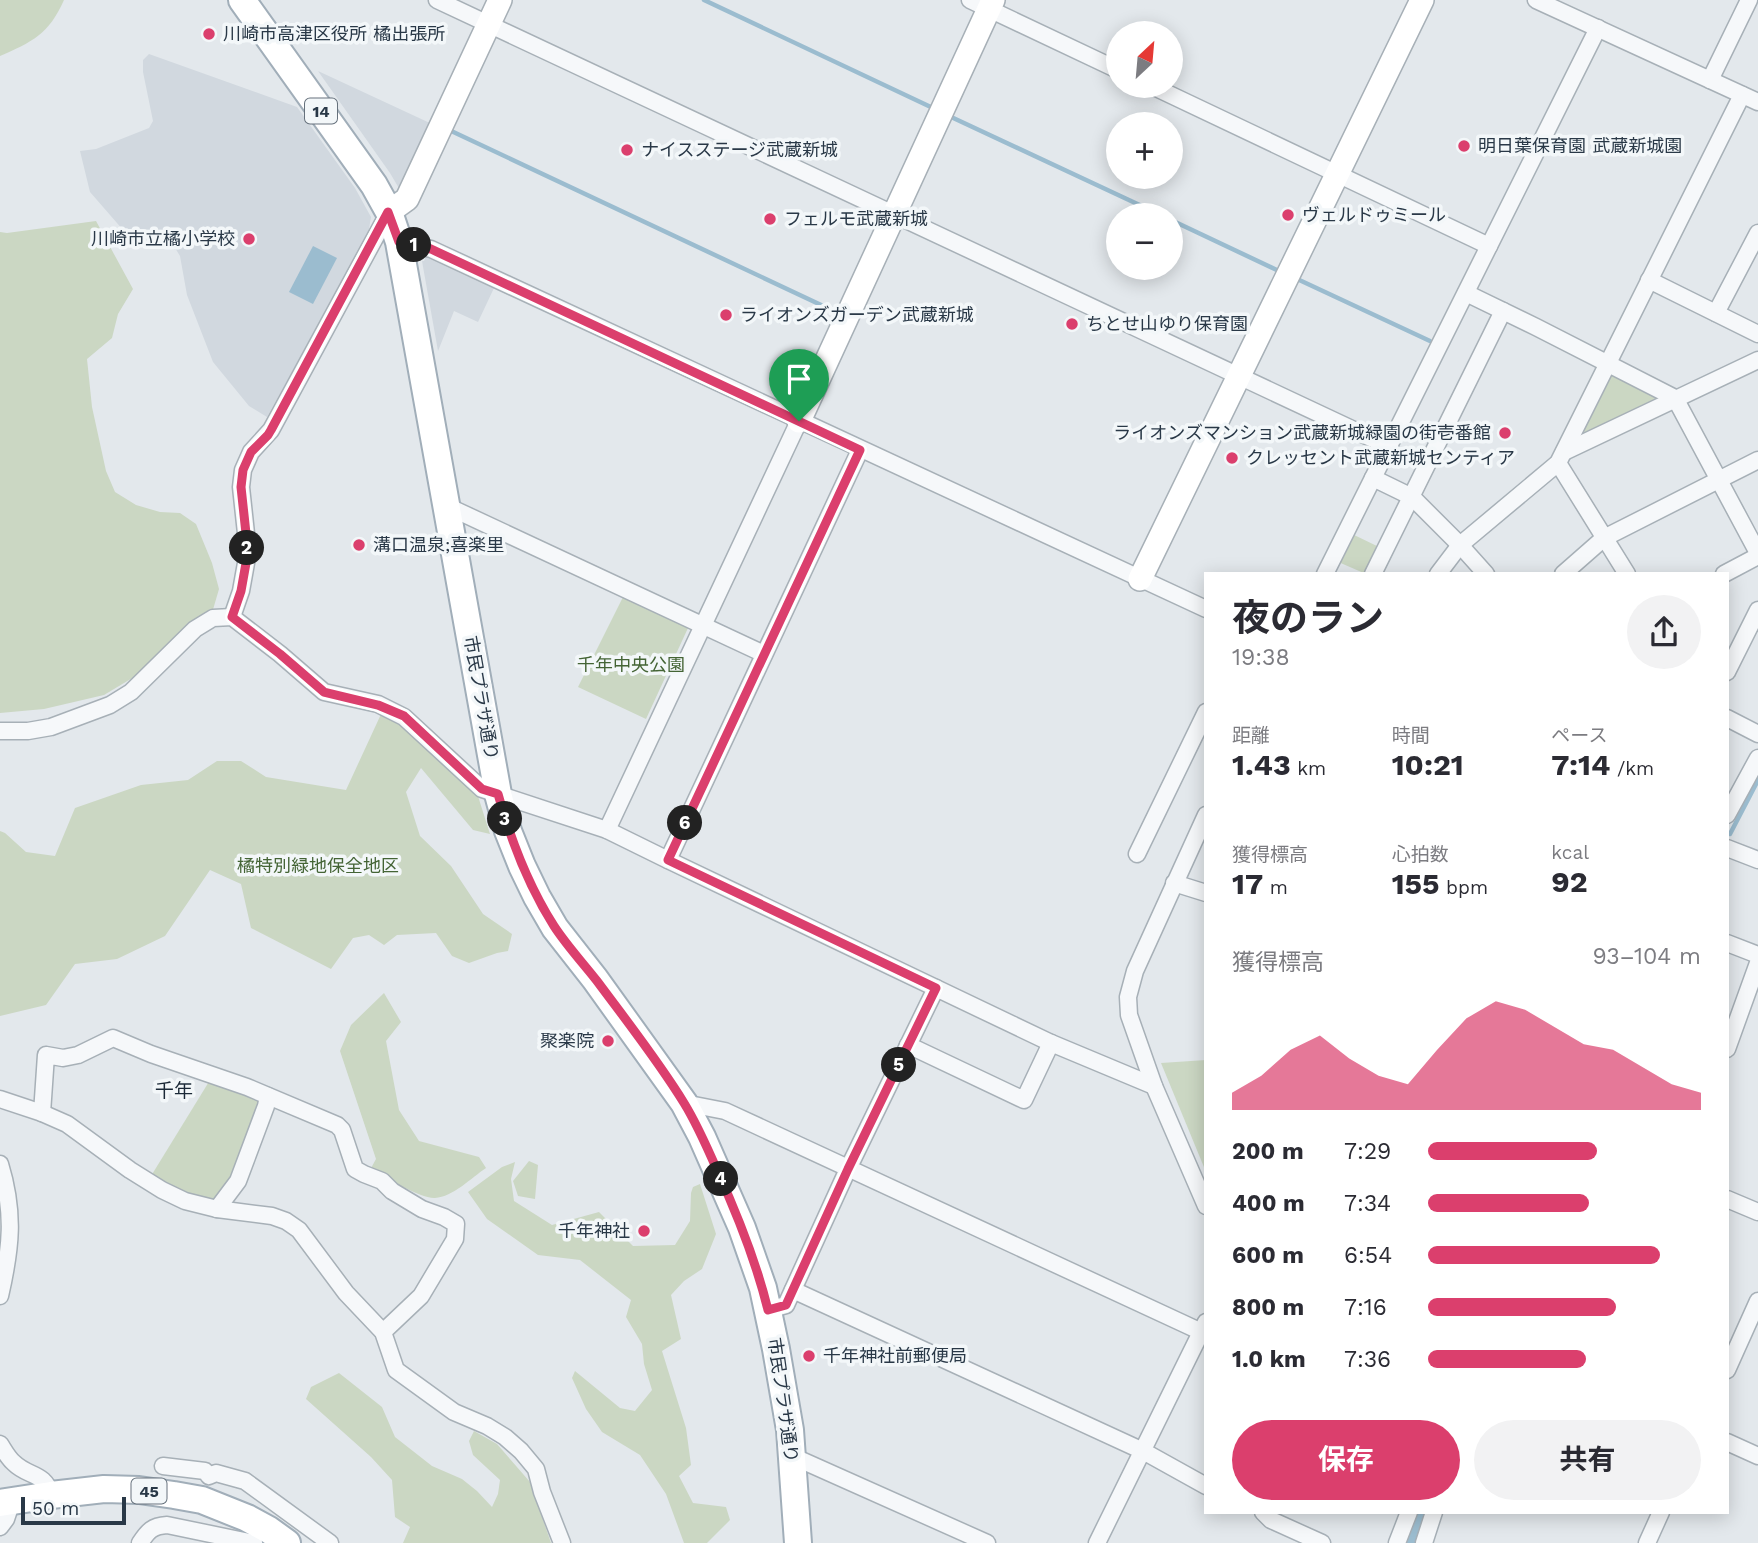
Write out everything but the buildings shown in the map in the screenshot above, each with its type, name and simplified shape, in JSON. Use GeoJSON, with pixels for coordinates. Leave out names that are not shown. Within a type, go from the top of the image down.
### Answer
{"type":"FeatureCollection","features":[{"type":"Feature","properties":{"kind":"main road","name":"市民プラザ通り"},"geometry":{"type":"LineString","coordinates":[[242,0],[363,168],[388,212],[399,242],[498,794],[508,831],[537,897],[555,928],[684,1103],[743,1228],[768,1310],[782,1382],[792,1455],[798,1543]]}},
{"type":"Feature","properties":{"kind":"main road","name":"45"},"geometry":{"type":"LineString","coordinates":[[6,1502],[104,1489],[206,1488],[247,1518],[268,1540]]}},
{"type":"Feature","properties":{"kind":"street"},"geometry":{"type":"LineString","coordinates":[[437,0],[1388,446]]}},
{"type":"Feature","properties":{"kind":"street"},"geometry":{"type":"LineString","coordinates":[[232,617],[248,552],[241,487],[243,470],[251,452],[271,430],[388,212],[407,199],[500,0]]}},
{"type":"Feature","properties":{"kind":"street"},"geometry":{"type":"LineString","coordinates":[[1140,579],[1422,0]]}},
{"type":"Feature","properties":{"kind":"street"},"geometry":{"type":"LineString","coordinates":[[1536,0],[1758,102]]}},
{"type":"Feature","properties":{"kind":"street"},"geometry":{"type":"LineString","coordinates":[[1710,80],[1746,1]]}},
{"type":"Feature","properties":{"kind":"street"},"geometry":{"type":"LineString","coordinates":[[607,830],[799,421],[893,214],[984,3],[1106,64]]}},
{"type":"Feature","properties":{"kind":"street"},"geometry":{"type":"LineString","coordinates":[[1326,572],[1598,28]]}},
{"type":"Feature","properties":{"kind":"street"},"geometry":{"type":"LineString","coordinates":[[1561,457],[1742,95]]}},
{"type":"Feature","properties":{"kind":"street"},"geometry":{"type":"LineString","coordinates":[[1177,98],[1489,246]]}},
{"type":"Feature","properties":{"kind":"street"},"geometry":{"type":"LineString","coordinates":[[1716,313],[1758,234]]}},
{"type":"Feature","properties":{"kind":"street"},"geometry":{"type":"LineString","coordinates":[[399,242],[431,249],[1204,608]]}},
{"type":"Feature","properties":{"kind":"street"},"geometry":{"type":"LineString","coordinates":[[1649,280],[1758,334]]}},
{"type":"Feature","properties":{"kind":"street"},"geometry":{"type":"LineString","coordinates":[[1466,293],[1675,398],[1758,555],[1728,572]]}},
{"type":"Feature","properties":{"kind":"street"},"geometry":{"type":"LineString","coordinates":[[1374,572],[1503,311]]}},
{"type":"Feature","properties":{"kind":"street"},"geometry":{"type":"LineString","coordinates":[[1440,572],[1460,545],[1561,457],[1675,398],[1758,360]]}},
{"type":"Feature","properties":{"kind":"street"},"geometry":{"type":"LineString","coordinates":[[668,860],[860,450]]}},
{"type":"Feature","properties":{"kind":"street"},"geometry":{"type":"LineString","coordinates":[[1561,457],[1604,538],[1626,572]]}},
{"type":"Feature","properties":{"kind":"street"},"geometry":{"type":"LineString","coordinates":[[1565,572],[1604,538],[1758,460]]}},
{"type":"Feature","properties":{"kind":"street"},"geometry":{"type":"LineString","coordinates":[[1373,478],[1412,497],[1484,572]]}},
{"type":"Feature","properties":{"kind":"street"},"geometry":{"type":"LineString","coordinates":[[447,506],[764,654]]}},
{"type":"Feature","properties":{"kind":"street"},"geometry":{"type":"LineString","coordinates":[[1729,668],[1758,610]]}},
{"type":"Feature","properties":{"kind":"street"},"geometry":{"type":"LineString","coordinates":[[0,731],[51,727],[110,705],[131,692],[195,629],[213,618],[232,617],[324,692],[378,705],[404,716],[482,789],[607,830],[1051,1043],[1154,1086]]}},
{"type":"Feature","properties":{"kind":"street"},"geometry":{"type":"LineString","coordinates":[[1137,854],[1204,716]]}},
{"type":"Feature","properties":{"kind":"street"},"geometry":{"type":"LineString","coordinates":[[1729,719],[1758,734]]}},
{"type":"Feature","properties":{"kind":"street"},"geometry":{"type":"LineString","coordinates":[[1729,812],[1758,758]]}},
{"type":"Feature","properties":{"kind":"street"},"geometry":{"type":"LineString","coordinates":[[1204,819],[1135,971],[1128,997],[1129,1016],[1154,1086],[1204,1201]]}},
{"type":"Feature","properties":{"kind":"street"},"geometry":{"type":"LineString","coordinates":[[1729,849],[1758,860]]}},
{"type":"Feature","properties":{"kind":"street"},"geometry":{"type":"LineString","coordinates":[[1174,883],[1204,892]]}},
{"type":"Feature","properties":{"kind":"street"},"geometry":{"type":"LineString","coordinates":[[1729,944],[1758,956]]}},
{"type":"Feature","properties":{"kind":"street"},"geometry":{"type":"LineString","coordinates":[[1729,1043],[1758,963]]}},
{"type":"Feature","properties":{"kind":"street"},"geometry":{"type":"LineString","coordinates":[[768,1310],[786,1305],[848,1169],[936,988]]}},
{"type":"Feature","properties":{"kind":"street"},"geometry":{"type":"LineString","coordinates":[[42,1113],[46,1055],[64,1058],[78,1055],[113,1038],[247,1087],[337,1125],[342,1130],[355,1169],[382,1181],[422,1209],[456,1224],[455,1239],[421,1297],[383,1332]]}},
{"type":"Feature","properties":{"kind":"street"},"geometry":{"type":"LineString","coordinates":[[908,1045],[1024,1100],[1051,1043]]}},
{"type":"Feature","properties":{"kind":"street"},"geometry":{"type":"LineString","coordinates":[[217,1209],[238,1181],[268,1096]]}},
{"type":"Feature","properties":{"kind":"street"},"geometry":{"type":"LineString","coordinates":[[0,1099],[67,1124],[130,1170],[185,1202],[272,1216],[299,1230],[346,1293],[383,1332],[396,1370],[454,1412],[487,1426],[521,1451],[536,1469],[562,1543]]}},
{"type":"Feature","properties":{"kind":"street"},"geometry":{"type":"LineString","coordinates":[[684,1103],[725,1111],[1204,1329],[1097,1543]]}},
{"type":"Feature","properties":{"kind":"street"},"geometry":{"type":"LineString","coordinates":[[0,1164],[8,1204],[10,1236],[9,1256],[0,1296]]}},
{"type":"Feature","properties":{"kind":"street"},"geometry":{"type":"LineString","coordinates":[[1729,1200],[1758,1212]]}},
{"type":"Feature","properties":{"kind":"street"},"geometry":{"type":"LineString","coordinates":[[793,1290],[1143,1451],[1204,1485]]}},
{"type":"Feature","properties":{"kind":"street"},"geometry":{"type":"LineString","coordinates":[[1729,1366],[1756,1312]]}},
{"type":"Feature","properties":{"kind":"street"},"geometry":{"type":"LineString","coordinates":[[1729,1331],[1743,1336]]}},
{"type":"Feature","properties":{"kind":"street"},"geometry":{"type":"LineString","coordinates":[[1729,1443],[1758,1456]]}},
{"type":"Feature","properties":{"kind":"street"},"geometry":{"type":"LineString","coordinates":[[0,1444],[13,1463],[48,1485],[51,1495]]}},
{"type":"Feature","properties":{"kind":"street"},"geometry":{"type":"LineString","coordinates":[[792,1455],[988,1543]]}},
{"type":"Feature","properties":{"kind":"street"},"geometry":{"type":"LineString","coordinates":[[163,1466],[205,1471],[206,1488]]}},
{"type":"Feature","properties":{"kind":"street"},"geometry":{"type":"LineString","coordinates":[[206,1488],[216,1473],[245,1481],[330,1543]]}},
{"type":"Feature","properties":{"kind":"street"},"geometry":{"type":"LineString","coordinates":[[0,1527],[6,1519],[6,1502]]}},
{"type":"Feature","properties":{"kind":"street"},"geometry":{"type":"LineString","coordinates":[[1265,1514],[1271,1520],[1322,1543]]}},
{"type":"Feature","properties":{"kind":"street"},"geometry":{"type":"LineString","coordinates":[[1397,1543],[1408,1514]]}},
{"type":"Feature","properties":{"kind":"street"},"geometry":{"type":"LineString","coordinates":[[1424,1543],[1433,1514]]}},
{"type":"Feature","properties":{"kind":"street"},"geometry":{"type":"LineString","coordinates":[[1647,1543],[1660,1514]]}},
{"type":"Feature","properties":{"kind":"street"},"geometry":{"type":"LineString","coordinates":[[140,1543],[149,1531],[157,1526],[167,1525],[268,1540]]}},
{"type":"Feature","properties":{"kind":"shaded area","name":"川崎市立橘小学校"},"geometry":{"type":"Polygon","coordinates":[[[149,54],[297,107],[355,188],[371,217],[368,235],[267,417],[249,406],[213,362],[187,295],[180,256],[172,243],[137,246],[90,192],[80,151],[96,149],[149,128],[153,121],[143,72],[143,60],[149,54]]]}},
{"type":"Feature","properties":{"kind":"shaded area"},"geometry":{"type":"Polygon","coordinates":[[[318,71],[432,124],[400,190],[390,173],[318,71]]]}},
{"type":"Feature","properties":{"kind":"shaded area"},"geometry":{"type":"Polygon","coordinates":[[[426,256],[494,288],[478,322],[454,311],[438,351],[422,261],[426,256]]]}},
{"type":"Feature","properties":{"kind":"green space"},"geometry":{"type":"Polygon","coordinates":[[[0,0],[64,0],[52,21],[38,36],[0,56],[0,0]]]}},
{"type":"Feature","properties":{"kind":"green space"},"geometry":{"type":"Polygon","coordinates":[[[96,221],[133,289],[118,314],[112,338],[87,359],[92,407],[106,471],[115,492],[136,505],[160,512],[180,513],[196,524],[219,589],[212,613],[139,674],[104,695],[44,709],[0,713],[0,232],[96,221]]]}},
{"type":"Feature","properties":{"kind":"green space"},"geometry":{"type":"Polygon","coordinates":[[[1610,373],[1660,394],[1660,401],[1583,439],[1579,435],[1610,373]]]}},
{"type":"Feature","properties":{"kind":"green space"},"geometry":{"type":"Polygon","coordinates":[[[1350,533],[1379,547],[1367,572],[1336,561],[1350,533]]]}},
{"type":"Feature","properties":{"kind":"green space","name":"千年中央公園"},"geometry":{"type":"Polygon","coordinates":[[[623,597],[688,628],[646,719],[578,687],[623,597]]]}},
{"type":"Feature","properties":{"kind":"green space","name":"橘特別緑地保全地区"},"geometry":{"type":"Polygon","coordinates":[[[382,712],[406,726],[477,793],[490,834],[473,830],[421,768],[406,792],[420,836],[451,866],[483,914],[512,934],[508,951],[469,963],[452,956],[436,933],[397,935],[384,945],[369,935],[353,938],[331,969],[251,928],[241,884],[210,870],[165,936],[117,959],[75,964],[46,1005],[0,1016],[0,831],[26,852],[55,856],[75,808],[141,785],[188,780],[217,761],[241,761],[266,777],[346,790],[382,712]]]}},
{"type":"Feature","properties":{"kind":"green space"},"geometry":{"type":"Polygon","coordinates":[[[384,993],[401,1022],[386,1041],[399,1110],[419,1141],[479,1157],[486,1168],[455,1191],[442,1197],[421,1195],[370,1170],[376,1159],[340,1051],[351,1025],[384,993]]]}},
{"type":"Feature","properties":{"kind":"green space"},"geometry":{"type":"Polygon","coordinates":[[[1204,1060],[1204,1167],[1161,1063],[1204,1060]]]}},
{"type":"Feature","properties":{"kind":"green space"},"geometry":{"type":"Polygon","coordinates":[[[210,1080],[259,1098],[261,1105],[233,1180],[215,1203],[187,1197],[151,1176],[210,1080]]]}},
{"type":"Feature","properties":{"kind":"green space"},"geometry":{"type":"Polygon","coordinates":[[[529,1161],[538,1165],[535,1199],[518,1196],[513,1181],[529,1161]]]}},
{"type":"Feature","properties":{"kind":"green space"},"geometry":{"type":"Polygon","coordinates":[[[515,1162],[511,1179],[514,1201],[552,1225],[599,1212],[633,1246],[675,1245],[690,1221],[693,1187],[700,1184],[716,1234],[702,1269],[684,1281],[671,1295],[681,1339],[662,1351],[686,1428],[691,1465],[679,1476],[693,1503],[726,1507],[730,1520],[707,1543],[684,1543],[666,1494],[640,1455],[602,1432],[586,1409],[572,1378],[575,1371],[620,1408],[635,1411],[652,1390],[644,1364],[642,1344],[626,1317],[631,1300],[580,1260],[538,1255],[487,1219],[468,1192],[502,1167],[515,1162]]]}},
{"type":"Feature","properties":{"kind":"green space"},"geometry":{"type":"Polygon","coordinates":[[[339,1373],[382,1407],[395,1437],[432,1466],[462,1479],[492,1507],[500,1480],[473,1455],[469,1441],[474,1431],[497,1444],[530,1482],[551,1543],[403,1543],[410,1527],[395,1517],[392,1480],[371,1457],[306,1399],[311,1387],[339,1373]]]}},
{"type":"Feature","properties":{"kind":"water"},"geometry":{"type":"Polygon","coordinates":[[[313,246],[337,258],[313,304],[289,292],[313,246]]]}},
{"type":"Feature","properties":{"kind":"waterway"},"geometry":{"type":"LineString","coordinates":[[704,0],[935,109]]}},
{"type":"Feature","properties":{"kind":"waterway"},"geometry":{"type":"LineString","coordinates":[[949,116],[1135,203]]}},
{"type":"Feature","properties":{"kind":"waterway"},"geometry":{"type":"LineString","coordinates":[[447,129],[836,312]]}},
{"type":"Feature","properties":{"kind":"waterway"},"geometry":{"type":"LineString","coordinates":[[1183,226],[1281,272]]}},
{"type":"Feature","properties":{"kind":"waterway"},"geometry":{"type":"LineString","coordinates":[[1295,278],[1430,341]]}},
{"type":"Feature","properties":{"kind":"waterway"},"geometry":{"type":"LineString","coordinates":[[1730,834],[1758,780]]}},
{"type":"Feature","properties":{"kind":"waterway"},"geometry":{"type":"LineString","coordinates":[[1411,1543],[1420,1514]]}},
{"type":"Feature","properties":{"kind":"place","name":"川崎市高津区役所 橘出張所"},"geometry":{"type":"Point","coordinates":[209,34]}},
{"type":"Feature","properties":{"kind":"place","name":"明日葉保育園 武蔵新城園"},"geometry":{"type":"Point","coordinates":[1464,146]}},
{"type":"Feature","properties":{"kind":"place","name":"ナイスステージ武蔵新城"},"geometry":{"type":"Point","coordinates":[627,150]}},
{"type":"Feature","properties":{"kind":"place","name":"ヴェルドゥミール"},"geometry":{"type":"Point","coordinates":[1288,215]}},
{"type":"Feature","properties":{"kind":"place","name":"フェルモ武蔵新城"},"geometry":{"type":"Point","coordinates":[770,219]}},
{"type":"Feature","properties":{"kind":"place","name":"川崎市立橘小学校"},"geometry":{"type":"Point","coordinates":[249,239]}},
{"type":"Feature","properties":{"kind":"place","name":"ライオンズガーデン武蔵新城"},"geometry":{"type":"Point","coordinates":[726,315]}},
{"type":"Feature","properties":{"kind":"place","name":"ちとせ山ゆり保育園"},"geometry":{"type":"Point","coordinates":[1072,324]}},
{"type":"Feature","properties":{"kind":"place","name":"ライオンズマンション武蔵新城緑園の街壱番館"},"geometry":{"type":"Point","coordinates":[1505,433]}},
{"type":"Feature","properties":{"kind":"place","name":"クレッセント武蔵新城センティア"},"geometry":{"type":"Point","coordinates":[1232,458]}},
{"type":"Feature","properties":{"kind":"place","name":"溝口温泉;喜楽里"},"geometry":{"type":"Point","coordinates":[359,545]}},
{"type":"Feature","properties":{"kind":"place","name":"聚楽院"},"geometry":{"type":"Point","coordinates":[608,1041]}},
{"type":"Feature","properties":{"kind":"place","name":"千年神社"},"geometry":{"type":"Point","coordinates":[644,1231]}},
{"type":"Feature","properties":{"kind":"place","name":"千年神社前郵便局"},"geometry":{"type":"Point","coordinates":[809,1356]}},
{"type":"Feature","properties":{"kind":"district","name":"千年"},"geometry":{"type":"Point","coordinates":[174,1090]}},
{"type":"Feature","properties":{"kind":"route"},"geometry":{"type":"LineString","coordinates":[[388,212],[399,242],[431,249],[799,421],[860,450],[668,860],[936,988],[848,1169],[786,1305],[768,1310],[743,1228],[702,1137],[684,1103],[643,1044],[555,928],[522,866],[508,831],[498,794],[482,789],[404,716],[378,705],[324,692],[232,617],[241,591],[248,552],[241,487],[243,470],[251,452],[271,430],[388,212]]}}]}
